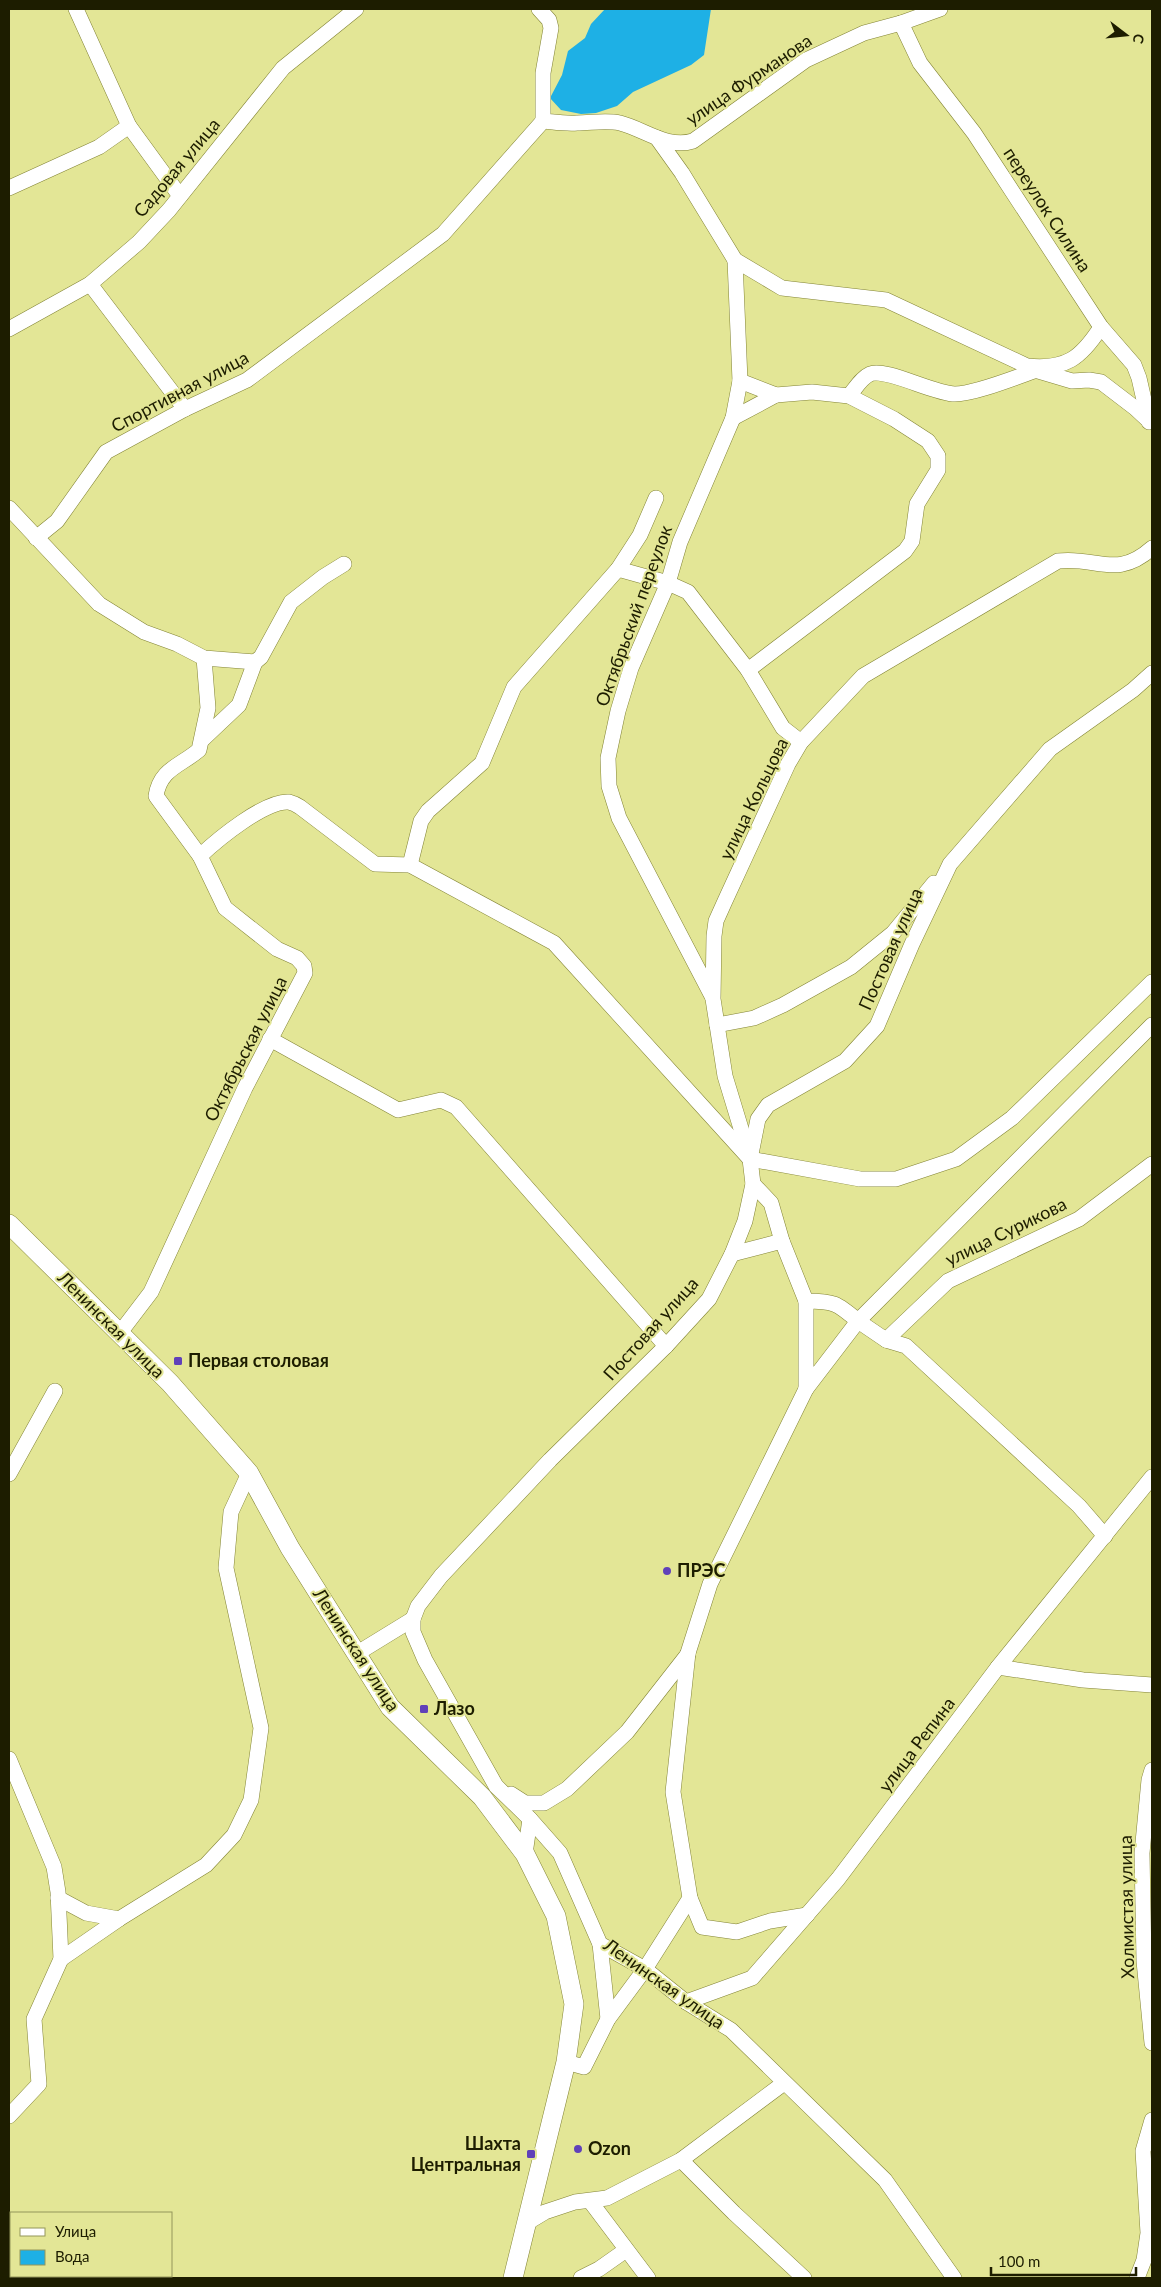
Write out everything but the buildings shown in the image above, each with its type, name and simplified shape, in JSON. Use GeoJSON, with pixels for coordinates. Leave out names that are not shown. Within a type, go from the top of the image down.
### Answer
{"type":"FeatureCollection","features":[{"type":"Feature","properties":{"kind":"main road","name":"Ленинская улица"},"geometry":{"type":"LineString","coordinates":[[9,1224],[170,1383],[249,1473],[290,1548],[390,1707],[489,1791]]}},
{"type":"Feature","properties":{"kind":"main road"},"geometry":{"type":"LineString","coordinates":[[489,1791],[525,1854],[556,1916],[574,2004],[566,2062],[513,2278]]}},
{"type":"Feature","properties":{"kind":"street"},"geometry":{"type":"LineString","coordinates":[[76,9],[129,126],[180,196]]}},
{"type":"Feature","properties":{"kind":"street","name":"Садовая улица"},"geometry":{"type":"LineString","coordinates":[[9,329],[90,284],[139,242],[180,196],[286,65],[356,9]]}},
{"type":"Feature","properties":{"kind":"street"},"geometry":{"type":"LineString","coordinates":[[539,9],[549,20],[551,28],[543,73],[543,121]]}},
{"type":"Feature","properties":{"kind":"street","name":"улица Фурманова"},"geometry":{"type":"LineString","coordinates":[[543,121],[575,123],[618,122],[632,126],[657,138],[685,144],[693,142],[806,60],[864,32],[902,24],[940,9]]}},
{"type":"Feature","properties":{"kind":"street","name":"переулок Силина"},"geometry":{"type":"LineString","coordinates":[[902,24],[920,63],[974,133],[1101,327],[1134,366],[1151,423]]}},
{"type":"Feature","properties":{"kind":"street","name":"Спортивная улица"},"geometry":{"type":"LineString","coordinates":[[36,538],[57,521],[106,452],[186,409],[247,380],[384,280],[443,234],[543,121]]}},
{"type":"Feature","properties":{"kind":"street"},"geometry":{"type":"LineString","coordinates":[[9,188],[99,147],[129,126]]}},
{"type":"Feature","properties":{"kind":"street"},"geometry":{"type":"LineString","coordinates":[[657,138],[682,173],[735,260],[782,288],[886,300],[1032,368],[1072,381],[1089,380],[1101,382],[1151,423]]}},
{"type":"Feature","properties":{"kind":"street","name":"Октябрьский переулок"},"geometry":{"type":"LineString","coordinates":[[713,998],[619,818],[609,786],[608,758],[618,711],[631,668],[668,583],[680,542],[733,418],[740,381],[735,260]]}},
{"type":"Feature","properties":{"kind":"street"},"geometry":{"type":"LineString","coordinates":[[90,284],[186,409]]}},
{"type":"Feature","properties":{"kind":"street"},"geometry":{"type":"LineString","coordinates":[[848,396],[864,377],[878,372],[944,393],[957,394],[973,391],[1032,368],[1070,362],[1086,349],[1101,327]]}},
{"type":"Feature","properties":{"kind":"street"},"geometry":{"type":"LineString","coordinates":[[740,381],[776,395]]}},
{"type":"Feature","properties":{"kind":"street"},"geometry":{"type":"LineString","coordinates":[[733,418],[776,395],[812,392],[848,396],[894,420],[928,441],[938,456],[938,470],[917,504],[912,541],[905,551],[748,670]]}},
{"type":"Feature","properties":{"kind":"street"},"geometry":{"type":"LineString","coordinates":[[410,866],[422,821],[428,811],[482,763],[514,687],[618,569],[640,535],[656,498]]}},
{"type":"Feature","properties":{"kind":"street"},"geometry":{"type":"LineString","coordinates":[[9,508],[99,604],[144,632],[177,644],[204,658],[255,662]]}},
{"type":"Feature","properties":{"kind":"street","name":"улица Кольцова"},"geometry":{"type":"LineString","coordinates":[[750,1159],[725,1076],[713,998],[716,921],[788,764],[801,742],[863,676],[1058,562],[1073,559],[1108,566],[1128,564],[1152,548]]}},
{"type":"Feature","properties":{"kind":"street"},"geometry":{"type":"LineString","coordinates":[[203,739],[239,705],[255,662],[261,657],[291,602],[323,577],[344,564]]}},
{"type":"Feature","properties":{"kind":"street"},"geometry":{"type":"LineString","coordinates":[[618,569],[668,583],[688,592],[748,670],[783,728],[801,742]]}},
{"type":"Feature","properties":{"kind":"street","name":"Октябрьская улица"},"geometry":{"type":"LineString","coordinates":[[119,1334],[151,1292],[245,1088],[305,973],[304,966],[297,958],[277,949],[226,908],[200,856],[156,796],[157,785],[162,776],[199,750],[203,739],[208,708],[204,658]]}},
{"type":"Feature","properties":{"kind":"street","name":"Постовая улица"},"geometry":{"type":"LineString","coordinates":[[413,1619],[418,1606],[441,1576],[550,1460],[666,1346],[708,1299],[732,1254],[745,1221],[753,1184],[750,1159],[758,1119],[768,1105],[846,1061],[877,1026],[950,864],[1050,749],[1133,690],[1152,673]]}},
{"type":"Feature","properties":{"kind":"street"},"geometry":{"type":"LineString","coordinates":[[200,856],[221,836],[262,810],[280,803],[290,802],[300,806],[375,864],[410,866],[554,943],[750,1159],[835,1175],[869,1179],[896,1179],[956,1159],[1012,1118],[1152,982]]}},
{"type":"Feature","properties":{"kind":"street","name":"Постовая улица"},"geometry":{"type":"LineString","coordinates":[[717,1025],[754,1018],[783,1005],[851,967],[893,933],[936,881],[942,880]]}},
{"type":"Feature","properties":{"kind":"street"},"geometry":{"type":"LineString","coordinates":[[807,1915],[770,1921],[737,1932],[702,1927],[690,1898],[673,1792],[688,1653],[710,1584],[806,1389],[858,1321],[1152,1025]]}},
{"type":"Feature","properties":{"kind":"street"},"geometry":{"type":"LineString","coordinates":[[270,1039],[398,1110],[441,1100],[456,1107],[666,1346]]}},
{"type":"Feature","properties":{"kind":"street","name":"улица Сурикова"},"geometry":{"type":"LineString","coordinates":[[886,1340],[948,1281],[1079,1219],[1152,1164]]}},
{"type":"Feature","properties":{"kind":"street"},"geometry":{"type":"LineString","coordinates":[[753,1184],[771,1203],[782,1241],[806,1301],[806,1389]]}},
{"type":"Feature","properties":{"kind":"street"},"geometry":{"type":"LineString","coordinates":[[732,1254],[782,1241]]}},
{"type":"Feature","properties":{"kind":"street"},"geometry":{"type":"LineString","coordinates":[[806,1301],[826,1301],[840,1305],[858,1321],[886,1340],[906,1346],[1078,1506],[1105,1536]]}},
{"type":"Feature","properties":{"kind":"street"},"geometry":{"type":"LineString","coordinates":[[9,1474],[55,1390]]}},
{"type":"Feature","properties":{"kind":"street"},"geometry":{"type":"LineString","coordinates":[[61,1959],[119,1919],[206,1865],[234,1835],[252,1800],[261,1728],[226,1568],[231,1512],[249,1473]]}},
{"type":"Feature","properties":{"kind":"street","name":"улица Репина"},"geometry":{"type":"LineString","coordinates":[[686,2002],[752,1978],[838,1879],[998,1668],[1152,1477]]}},
{"type":"Feature","properties":{"kind":"street"},"geometry":{"type":"LineString","coordinates":[[413,1619],[413,1632],[425,1660],[489,1791],[525,1803],[544,1803],[566,1788],[627,1732],[688,1653]]}},
{"type":"Feature","properties":{"kind":"street"},"geometry":{"type":"LineString","coordinates":[[356,1654],[413,1619]]}},
{"type":"Feature","properties":{"kind":"street"},"geometry":{"type":"LineString","coordinates":[[998,1668],[1083,1680],[1152,1685]]}},
{"type":"Feature","properties":{"kind":"street"},"geometry":{"type":"LineString","coordinates":[[9,1759],[54,1867],[58,1898],[61,1959],[34,2019],[39,2084],[9,2116]]}},
{"type":"Feature","properties":{"kind":"street","name":"Холмистая улица"},"geometry":{"type":"LineString","coordinates":[[1152,1770],[1149,1780],[1142,1853],[1152,2044]]}},
{"type":"Feature","properties":{"kind":"street","name":"Ленинская улица"},"geometry":{"type":"LineString","coordinates":[[489,1791],[530,1819],[560,1853],[600,1944],[645,1970],[686,2002],[731,2030],[885,2180],[954,2278]]}},
{"type":"Feature","properties":{"kind":"street"},"geometry":{"type":"LineString","coordinates":[[525,1854],[530,1819]]}},
{"type":"Feature","properties":{"kind":"street"},"geometry":{"type":"LineString","coordinates":[[58,1898],[86,1913],[119,1919]]}},
{"type":"Feature","properties":{"kind":"street"},"geometry":{"type":"LineString","coordinates":[[566,2062],[584,2067],[608,2019],[645,1970],[690,1898]]}},
{"type":"Feature","properties":{"kind":"street"},"geometry":{"type":"LineString","coordinates":[[600,1944],[608,2019]]}},
{"type":"Feature","properties":{"kind":"street"},"geometry":{"type":"LineString","coordinates":[[525,2224],[545,2212],[575,2202],[607,2198],[681,2160],[784,2083]]}},
{"type":"Feature","properties":{"kind":"street"},"geometry":{"type":"LineString","coordinates":[[1137,2278],[1144,2260],[1148,2233],[1143,2151],[1152,2120]]}},
{"type":"Feature","properties":{"kind":"street"},"geometry":{"type":"LineString","coordinates":[[681,2160],[734,2214],[804,2278]]}},
{"type":"Feature","properties":{"kind":"street"},"geometry":{"type":"LineString","coordinates":[[590,2201],[648,2278]]}},
{"type":"Feature","properties":{"kind":"street"},"geometry":{"type":"LineString","coordinates":[[581,2278],[599,2269],[626,2250]]}},
{"type":"Feature","properties":{"kind":"water"},"geometry":{"type":"Polygon","coordinates":[[[605,9],[711,9],[704,55],[691,65],[633,92],[617,106],[596,113],[581,114],[561,110],[550,98],[562,75],[568,51],[585,38],[591,24],[605,9]]]}},
{"type":"Feature","properties":{"kind":"place","name":"Первая столовая"},"geometry":{"type":"Point","coordinates":[178,1361]}},
{"type":"Feature","properties":{"kind":"place","name":"ПРЭС"},"geometry":{"type":"Point","coordinates":[667,1571]}},
{"type":"Feature","properties":{"kind":"place","name":"Лазо"},"geometry":{"type":"Point","coordinates":[424,1709]}},
{"type":"Feature","properties":{"kind":"place","name":"Ozon"},"geometry":{"type":"Point","coordinates":[578,2149]}},
{"type":"Feature","properties":{"kind":"place","name":"Шахта Центральная"},"geometry":{"type":"Point","coordinates":[531,2154]}}]}
